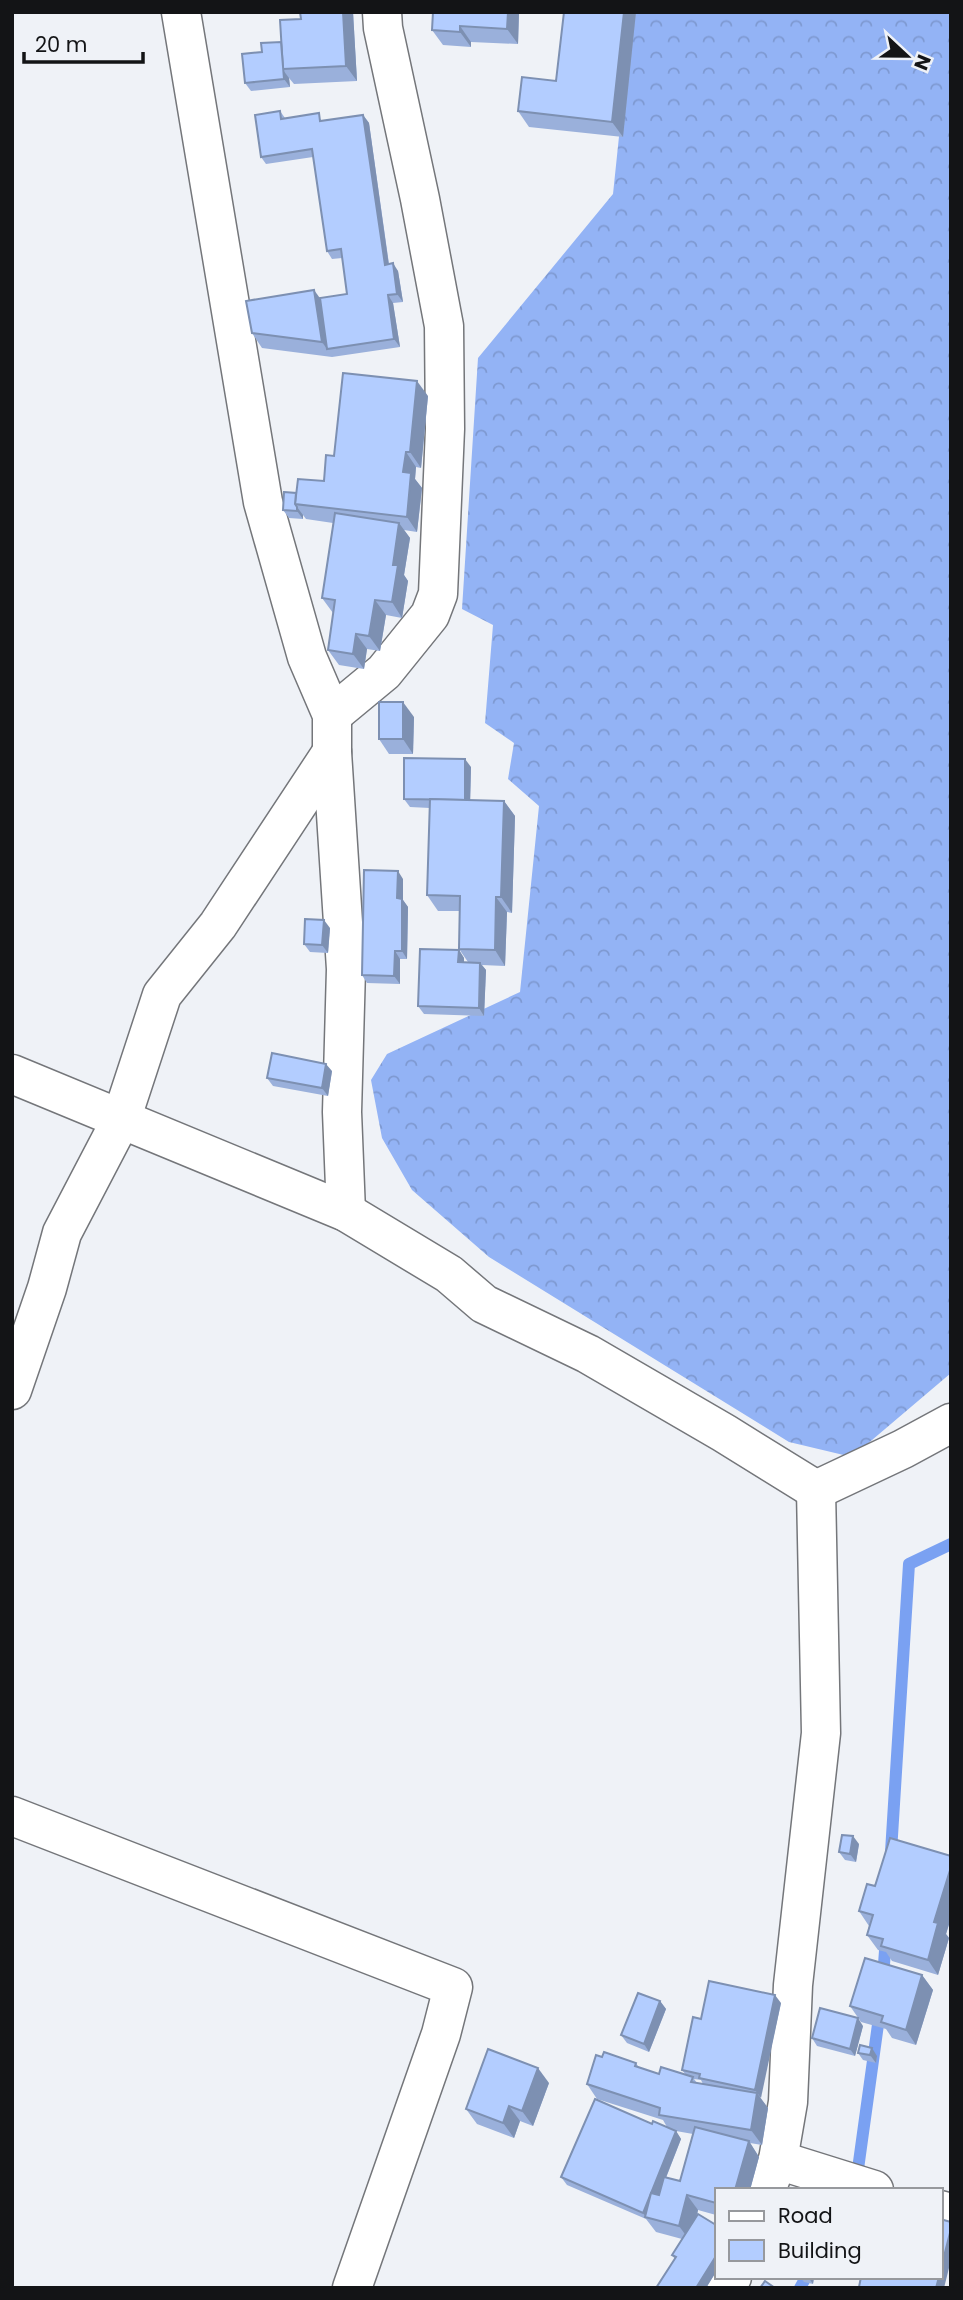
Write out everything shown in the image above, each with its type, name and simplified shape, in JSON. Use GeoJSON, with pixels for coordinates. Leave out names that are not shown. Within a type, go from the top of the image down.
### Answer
{"type":"FeatureCollection","features":[{"type":"Feature","properties":{"kind":"street"},"geometry":{"type":"LineString","coordinates":[[181,12],[263,502],[307,657],[332,715],[346,969],[342,1112],[346,1212]]}},
{"type":"Feature","properties":{"kind":"street"},"geometry":{"type":"LineString","coordinates":[[332,715],[384,672],[430,615],[438,594],[445,429],[444,326],[382,12]]}},
{"type":"Feature","properties":{"kind":"street"},"geometry":{"type":"LineString","coordinates":[[12,1390],[47,1288],[62,1233],[121,1120],[162,995],[218,925],[332,752]]}},
{"type":"Feature","properties":{"kind":"street"},"geometry":{"type":"LineString","coordinates":[[12,1074],[346,1212],[449,1274],[484,1304],[588,1354],[816,1490]]}},
{"type":"Feature","properties":{"kind":"street"},"geometry":{"type":"LineString","coordinates":[[816,1490],[951,1423]]}},
{"type":"Feature","properties":{"kind":"street"},"geometry":{"type":"LineString","coordinates":[[816,1490],[821,1733],[793,1984],[788,2102],[772,2175],[860,2188]]}},
{"type":"Feature","properties":{"kind":"street"},"geometry":{"type":"LineString","coordinates":[[12,1815],[453,1987],[441,2034],[352,2288]]}},
{"type":"Feature","properties":{"kind":"green space"},"geometry":{"type":"Polygon","coordinates":[[[632,12],[951,12],[951,1373],[852,1457],[789,1442],[489,1257],[412,1190],[382,1138],[371,1080],[387,1054],[520,992],[539,806],[508,779],[514,743],[485,723],[493,625],[462,609],[478,358],[613,194],[632,12]]]}},
{"type":"Feature","properties":{"kind":"building"},"geometry":{"type":"Polygon","coordinates":[[[300,12],[343,12],[346,66],[283,69],[280,20],[301,19],[300,12]]]}},
{"type":"Feature","properties":{"kind":"building"},"geometry":{"type":"Polygon","coordinates":[[[433,12],[508,12],[507,29],[460,26],[460,32],[432,30],[433,12]]]}},
{"type":"Feature","properties":{"kind":"building"},"geometry":{"type":"Polygon","coordinates":[[[564,12],[624,12],[612,122],[518,111],[522,77],[556,81],[564,12]]]}},
{"type":"Feature","properties":{"kind":"building"},"geometry":{"type":"Polygon","coordinates":[[[281,42],[284,79],[245,83],[242,54],[262,52],[261,43],[281,42]]]}},
{"type":"Feature","properties":{"kind":"building"},"geometry":{"type":"Polygon","coordinates":[[[280,111],[281,119],[319,113],[320,121],[363,115],[385,265],[393,263],[397,294],[388,295],[394,339],[327,349],[320,298],[347,294],[341,249],[327,251],[312,149],[261,157],[255,115],[280,111]]]}},
{"type":"Feature","properties":{"kind":"building"},"geometry":{"type":"Polygon","coordinates":[[[314,290],[322,342],[252,333],[246,301],[314,290]]]}},
{"type":"Feature","properties":{"kind":"building"},"geometry":{"type":"Polygon","coordinates":[[[343,373],[417,381],[410,452],[406,452],[403,472],[411,473],[407,517],[295,504],[298,479],[324,481],[326,455],[334,456],[343,373]]]}},
{"type":"Feature","properties":{"kind":"building"},"geometry":{"type":"Polygon","coordinates":[[[284,492],[296,493],[297,511],[283,510],[284,492]]]}},
{"type":"Feature","properties":{"kind":"building"},"geometry":{"type":"Polygon","coordinates":[[[335,513],[399,523],[393,565],[398,565],[392,602],[375,600],[369,636],[356,634],[353,654],[328,650],[335,600],[322,598],[335,513]]]}},
{"type":"Feature","properties":{"kind":"building"},"geometry":{"type":"Polygon","coordinates":[[[379,702],[403,702],[403,739],[379,739],[379,702]]]}},
{"type":"Feature","properties":{"kind":"building"},"geometry":{"type":"Polygon","coordinates":[[[404,758],[465,759],[465,800],[404,799],[404,758]]]}},
{"type":"Feature","properties":{"kind":"building"},"geometry":{"type":"Polygon","coordinates":[[[430,799],[504,801],[501,897],[496,897],[495,950],[459,949],[460,896],[427,895],[430,799]]]}},
{"type":"Feature","properties":{"kind":"building"},"geometry":{"type":"Polygon","coordinates":[[[364,870],[398,871],[397,898],[402,899],[402,951],[395,951],[394,976],[362,975],[364,870]]]}},
{"type":"Feature","properties":{"kind":"building"},"geometry":{"type":"Polygon","coordinates":[[[305,919],[324,920],[322,945],[304,944],[305,919]]]}},
{"type":"Feature","properties":{"kind":"building"},"geometry":{"type":"Polygon","coordinates":[[[420,949],[459,950],[458,962],[480,963],[479,1008],[418,1006],[420,949]]]}},
{"type":"Feature","properties":{"kind":"building"},"geometry":{"type":"Polygon","coordinates":[[[272,1053],[326,1064],[322,1088],[267,1078],[272,1053]]]}},
{"type":"Feature","properties":{"kind":"building"},"geometry":{"type":"Polygon","coordinates":[[[842,1835],[853,1836],[850,1854],[839,1852],[842,1835]]]}},
{"type":"Feature","properties":{"kind":"building"},"geometry":{"type":"Polygon","coordinates":[[[890,1838],[951,1856],[951,1867],[934,1922],[938,1923],[928,1960],[881,1946],[883,1939],[867,1935],[873,1915],[859,1911],[867,1884],[875,1886],[890,1838]]]}},
{"type":"Feature","properties":{"kind":"building"},"geometry":{"type":"Polygon","coordinates":[[[865,1958],[922,1975],[906,2030],[881,2022],[883,2016],[850,2006],[865,1958]]]}},
{"type":"Feature","properties":{"kind":"building"},"geometry":{"type":"Polygon","coordinates":[[[709,1981],[775,1995],[755,2090],[699,2078],[700,2074],[682,2070],[693,2017],[701,2019],[709,1981]]]}},
{"type":"Feature","properties":{"kind":"building"},"geometry":{"type":"Polygon","coordinates":[[[638,1993],[660,2001],[644,2044],[621,2035],[638,1993]]]}},
{"type":"Feature","properties":{"kind":"building"},"geometry":{"type":"Polygon","coordinates":[[[820,2008],[858,2018],[850,2049],[812,2038],[820,2008]]]}},
{"type":"Feature","properties":{"kind":"building"},"geometry":{"type":"Polygon","coordinates":[[[860,2045],[872,2048],[870,2055],[858,2053],[860,2045]]]}},
{"type":"Feature","properties":{"kind":"building"},"geometry":{"type":"Polygon","coordinates":[[[488,2049],[538,2068],[522,2111],[509,2106],[503,2123],[466,2109],[488,2049]]]}},
{"type":"Feature","properties":{"kind":"building"},"geometry":{"type":"Polygon","coordinates":[[[604,2052],[659,2074],[661,2067],[693,2077],[691,2082],[757,2093],[751,2130],[659,2115],[660,2108],[587,2084],[596,2055],[602,2057],[604,2052]]]}},
{"type":"Feature","properties":{"kind":"building"},"geometry":{"type":"Polygon","coordinates":[[[595,2099],[652,2124],[653,2121],[676,2131],[643,2213],[561,2177],[595,2099]]]}},
{"type":"Feature","properties":{"kind":"building"},"geometry":{"type":"Polygon","coordinates":[[[695,2127],[749,2141],[736,2188],[715,2188],[715,2203],[687,2195],[679,2226],[645,2217],[651,2193],[659,2195],[664,2177],[680,2181],[695,2127]]]}},
{"type":"Feature","properties":{"kind":"building"},"geometry":{"type":"Polygon","coordinates":[[[698,2214],[715,2224],[715,2258],[696,2288],[656,2288],[676,2257],[672,2255],[698,2214]]]}},
{"type":"Feature","properties":{"kind":"building"},"geometry":{"type":"Polygon","coordinates":[[[942,2220],[951,2222],[942,2264],[942,2220]]]}},
{"type":"Feature","properties":{"kind":"building"},"geometry":{"type":"Polygon","coordinates":[[[861,2279],[938,2279],[936,2288],[859,2287],[861,2279]]]}},
{"type":"Feature","properties":{"kind":"building"},"geometry":{"type":"Polygon","coordinates":[[[765,2281],[775,2288],[760,2288],[765,2281]]]}},
{"type":"Feature","properties":{"kind":"waterway"},"geometry":{"type":"LineString","coordinates":[[891,1852],[909,1564],[951,1544]]}},
{"type":"Feature","properties":{"kind":"waterway"},"geometry":{"type":"LineString","coordinates":[[883,1978],[886,1937]]}},
{"type":"Feature","properties":{"kind":"waterway"},"geometry":{"type":"LineString","coordinates":[[854,2178],[858,2169],[880,2010]]}},
{"type":"Feature","properties":{"kind":"waterway"},"geometry":{"type":"LineString","coordinates":[[800,2288],[805,2279]]}}]}
